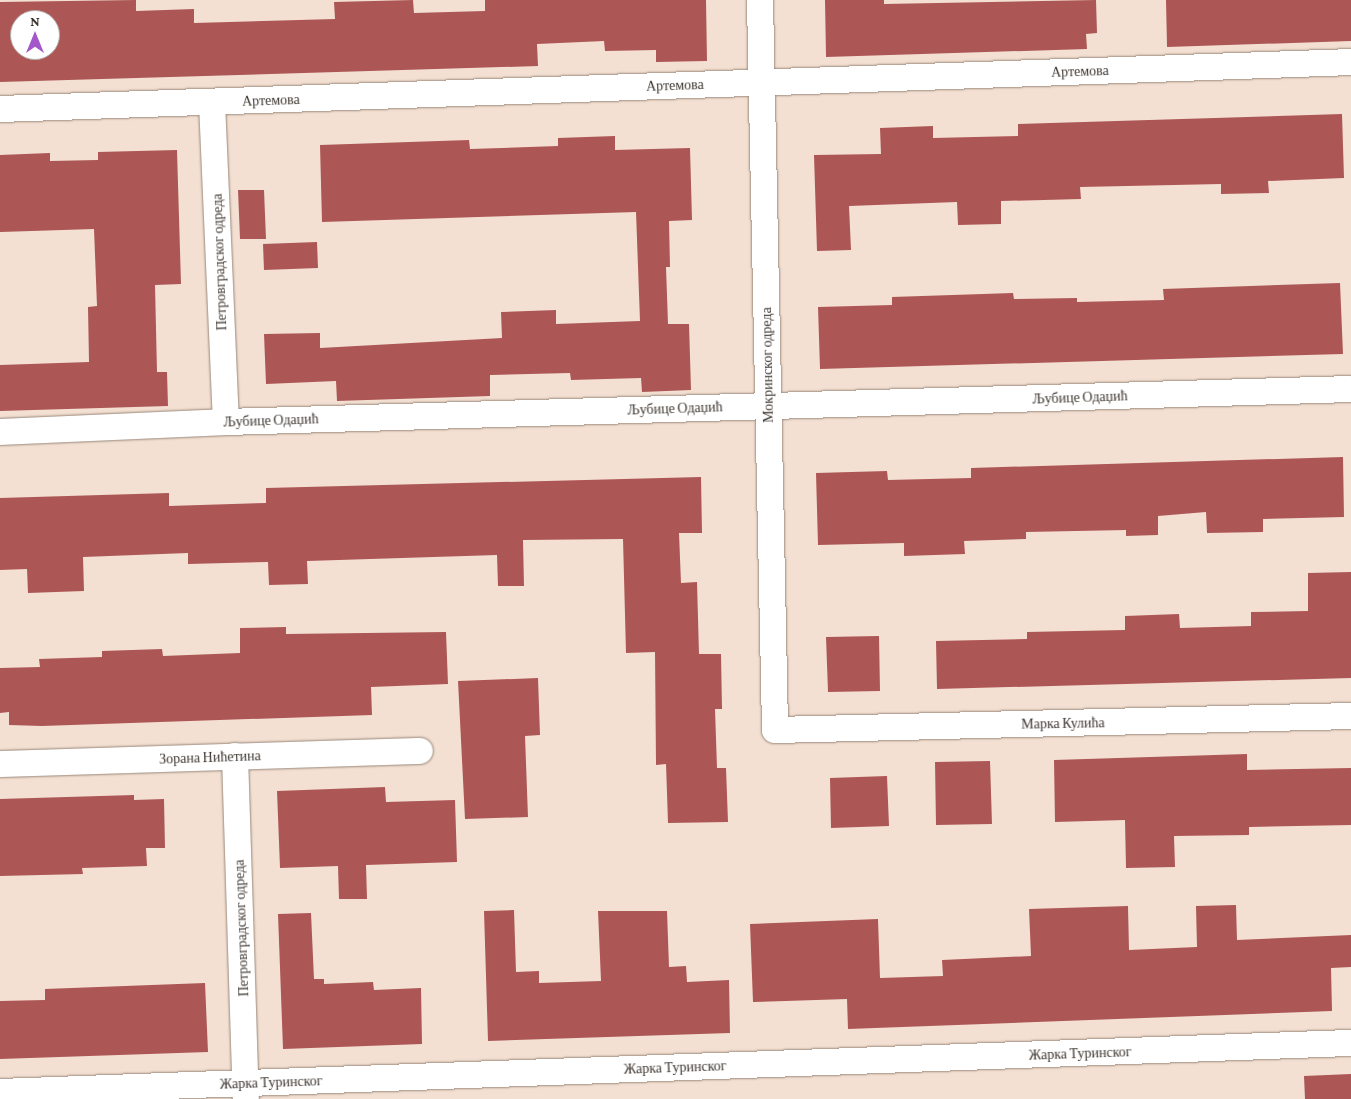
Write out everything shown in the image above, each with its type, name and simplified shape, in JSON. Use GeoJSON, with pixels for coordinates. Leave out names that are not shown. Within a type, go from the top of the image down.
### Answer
{"type":"FeatureCollection","features":[{"type":"Feature","properties":{"kind":"street","name":"Мокринског одреда"},"geometry":{"type":"LineString","coordinates":[[760,0],[775,730]]}},
{"type":"Feature","properties":{"kind":"street","name":"Артемова"},"geometry":{"type":"LineString","coordinates":[[0,110],[762,81],[1351,62]]}},
{"type":"Feature","properties":{"kind":"street","name":"Петровградског одреда"},"geometry":{"type":"LineString","coordinates":[[212,103],[226,422]]}},
{"type":"Feature","properties":{"kind":"street","name":"Љубице Одаџић"},"geometry":{"type":"LineString","coordinates":[[0,432],[226,422],[1351,389]]}},
{"type":"Feature","properties":{"kind":"street","name":"Марка Кулића"},"geometry":{"type":"LineString","coordinates":[[775,730],[1351,716]]}},
{"type":"Feature","properties":{"kind":"street","name":"Зорана Нићетина"},"geometry":{"type":"LineString","coordinates":[[0,764],[420,751]]}},
{"type":"Feature","properties":{"kind":"street","name":"Петровградског одреда"},"geometry":{"type":"LineString","coordinates":[[236,756],[246,1091]]}},
{"type":"Feature","properties":{"kind":"street","name":"Жарка Туринског"},"geometry":{"type":"LineString","coordinates":[[0,1092],[246,1091],[1351,1043]]}},
{"type":"Feature","properties":{"kind":"building"},"geometry":{"type":"Polygon","coordinates":[[[136,0],[136,11],[194,9],[194,23],[335,19],[334,2],[413,0],[414,13],[485,11],[485,0],[706,0],[707,61],[656,62],[656,50],[605,51],[604,41],[537,44],[538,66],[0,82],[0,2],[136,0]]]}},
{"type":"Feature","properties":{"kind":"building"},"geometry":{"type":"Polygon","coordinates":[[[825,0],[884,0],[884,4],[1096,0],[1097,33],[1086,34],[1087,49],[826,57],[825,0]]]}},
{"type":"Feature","properties":{"kind":"building"},"geometry":{"type":"Polygon","coordinates":[[[1166,0],[1351,0],[1351,41],[1167,47],[1166,0]]]}},
{"type":"Feature","properties":{"kind":"building"},"geometry":{"type":"Polygon","coordinates":[[[1342,114],[1344,178],[1268,181],[1269,193],[1221,194],[1221,184],[1080,187],[1081,199],[1001,201],[1001,224],[958,225],[957,202],[849,206],[851,250],[817,251],[814,155],[881,154],[880,128],[933,126],[933,138],[1018,136],[1018,124],[1342,114]]]}},
{"type":"Feature","properties":{"kind":"building"},"geometry":{"type":"Polygon","coordinates":[[[615,136],[615,150],[690,148],[692,220],[669,221],[670,267],[666,267],[668,324],[689,324],[691,390],[642,392],[641,378],[571,380],[570,373],[490,375],[490,396],[337,401],[336,381],[266,384],[264,334],[320,333],[320,348],[502,338],[501,312],[556,310],[556,324],[640,321],[636,212],[322,222],[320,145],[469,140],[470,149],[558,146],[558,138],[615,136]]]}},
{"type":"Feature","properties":{"kind":"building"},"geometry":{"type":"Polygon","coordinates":[[[177,150],[181,284],[155,285],[157,372],[167,372],[168,406],[0,411],[0,365],[89,362],[88,307],[97,306],[94,229],[0,232],[0,155],[50,153],[50,161],[98,160],[98,152],[177,150]]]}},
{"type":"Feature","properties":{"kind":"building"},"geometry":{"type":"Polygon","coordinates":[[[238,190],[264,190],[266,239],[240,239],[238,190]]]}},
{"type":"Feature","properties":{"kind":"building"},"geometry":{"type":"Polygon","coordinates":[[[317,242],[318,268],[264,270],[263,244],[317,242]]]}},
{"type":"Feature","properties":{"kind":"building"},"geometry":{"type":"Polygon","coordinates":[[[1340,283],[1343,354],[820,369],[818,307],[892,305],[892,297],[1013,293],[1014,299],[1077,298],[1077,302],[1164,300],[1163,289],[1340,283]]]}},
{"type":"Feature","properties":{"kind":"building"},"geometry":{"type":"Polygon","coordinates":[[[1343,457],[1344,517],[1263,519],[1263,532],[1207,533],[1206,512],[1158,516],[1158,535],[1126,536],[1126,530],[1026,532],[1026,539],[964,541],[965,554],[904,556],[904,543],[818,545],[816,473],[887,471],[888,480],[971,478],[971,468],[1343,457]]]}},
{"type":"Feature","properties":{"kind":"building"},"geometry":{"type":"Polygon","coordinates":[[[701,477],[702,533],[679,533],[681,583],[697,582],[699,654],[721,654],[722,709],[715,709],[717,768],[726,768],[728,822],[668,823],[666,764],[656,765],[655,652],[626,653],[623,539],[523,540],[524,586],[498,586],[497,555],[307,561],[308,584],[269,585],[268,562],[188,564],[188,553],[83,557],[84,591],[28,593],[27,569],[0,570],[0,498],[169,493],[169,506],[266,503],[266,488],[701,477]]]}},
{"type":"Feature","properties":{"kind":"building"},"geometry":{"type":"Polygon","coordinates":[[[1351,572],[1351,678],[937,689],[936,641],[1027,639],[1027,632],[1125,630],[1125,616],[1179,614],[1180,628],[1251,626],[1251,612],[1308,611],[1308,573],[1351,572]]]}},
{"type":"Feature","properties":{"kind":"building"},"geometry":{"type":"Polygon","coordinates":[[[286,627],[286,634],[446,632],[448,684],[371,687],[372,715],[42,726],[9,725],[9,712],[0,713],[0,668],[40,667],[39,659],[102,657],[102,651],[162,649],[163,656],[240,653],[240,628],[286,627]]]}},
{"type":"Feature","properties":{"kind":"building"},"geometry":{"type":"Polygon","coordinates":[[[879,636],[880,691],[828,692],[826,637],[879,636]]]}},
{"type":"Feature","properties":{"kind":"building"},"geometry":{"type":"Polygon","coordinates":[[[538,678],[540,735],[525,736],[528,817],[465,819],[458,681],[538,678]]]}},
{"type":"Feature","properties":{"kind":"building"},"geometry":{"type":"Polygon","coordinates":[[[1247,754],[1247,770],[1351,768],[1351,825],[1249,827],[1249,835],[1174,836],[1175,867],[1126,868],[1125,820],[1055,822],[1054,760],[1247,754]]]}},
{"type":"Feature","properties":{"kind":"building"},"geometry":{"type":"Polygon","coordinates":[[[990,761],[992,824],[936,825],[935,762],[990,761]]]}},
{"type":"Feature","properties":{"kind":"building"},"geometry":{"type":"Polygon","coordinates":[[[887,776],[889,826],[831,828],[830,778],[887,776]]]}},
{"type":"Feature","properties":{"kind":"building"},"geometry":{"type":"Polygon","coordinates":[[[385,787],[386,802],[455,800],[457,862],[366,865],[367,899],[339,899],[338,866],[280,868],[277,791],[385,787]]]}},
{"type":"Feature","properties":{"kind":"building"},"geometry":{"type":"Polygon","coordinates":[[[134,795],[134,800],[164,799],[165,848],[146,848],[147,866],[82,868],[83,874],[0,876],[0,799],[134,795]]]}},
{"type":"Feature","properties":{"kind":"building"},"geometry":{"type":"Polygon","coordinates":[[[1236,905],[1237,940],[1351,935],[1351,967],[1331,968],[1332,1011],[848,1029],[847,999],[753,1002],[750,924],[878,919],[880,978],[943,976],[942,960],[1031,956],[1029,909],[1128,906],[1129,950],[1197,947],[1196,906],[1236,905]]]}},
{"type":"Feature","properties":{"kind":"building"},"geometry":{"type":"Polygon","coordinates":[[[514,910],[516,972],[539,971],[539,983],[601,981],[598,911],[667,911],[669,967],[686,966],[687,982],[729,980],[730,1033],[488,1041],[484,911],[514,910]]]}},
{"type":"Feature","properties":{"kind":"building"},"geometry":{"type":"Polygon","coordinates":[[[311,913],[314,979],[324,979],[324,984],[373,982],[374,990],[421,988],[422,1044],[283,1049],[278,914],[311,913]]]}},
{"type":"Feature","properties":{"kind":"building"},"geometry":{"type":"Polygon","coordinates":[[[205,983],[208,1052],[0,1059],[0,1001],[45,1000],[45,989],[205,983]]]}},
{"type":"Feature","properties":{"kind":"building"},"geometry":{"type":"Polygon","coordinates":[[[1351,1074],[1351,1099],[1305,1099],[1304,1076],[1351,1074]]]}}]}
